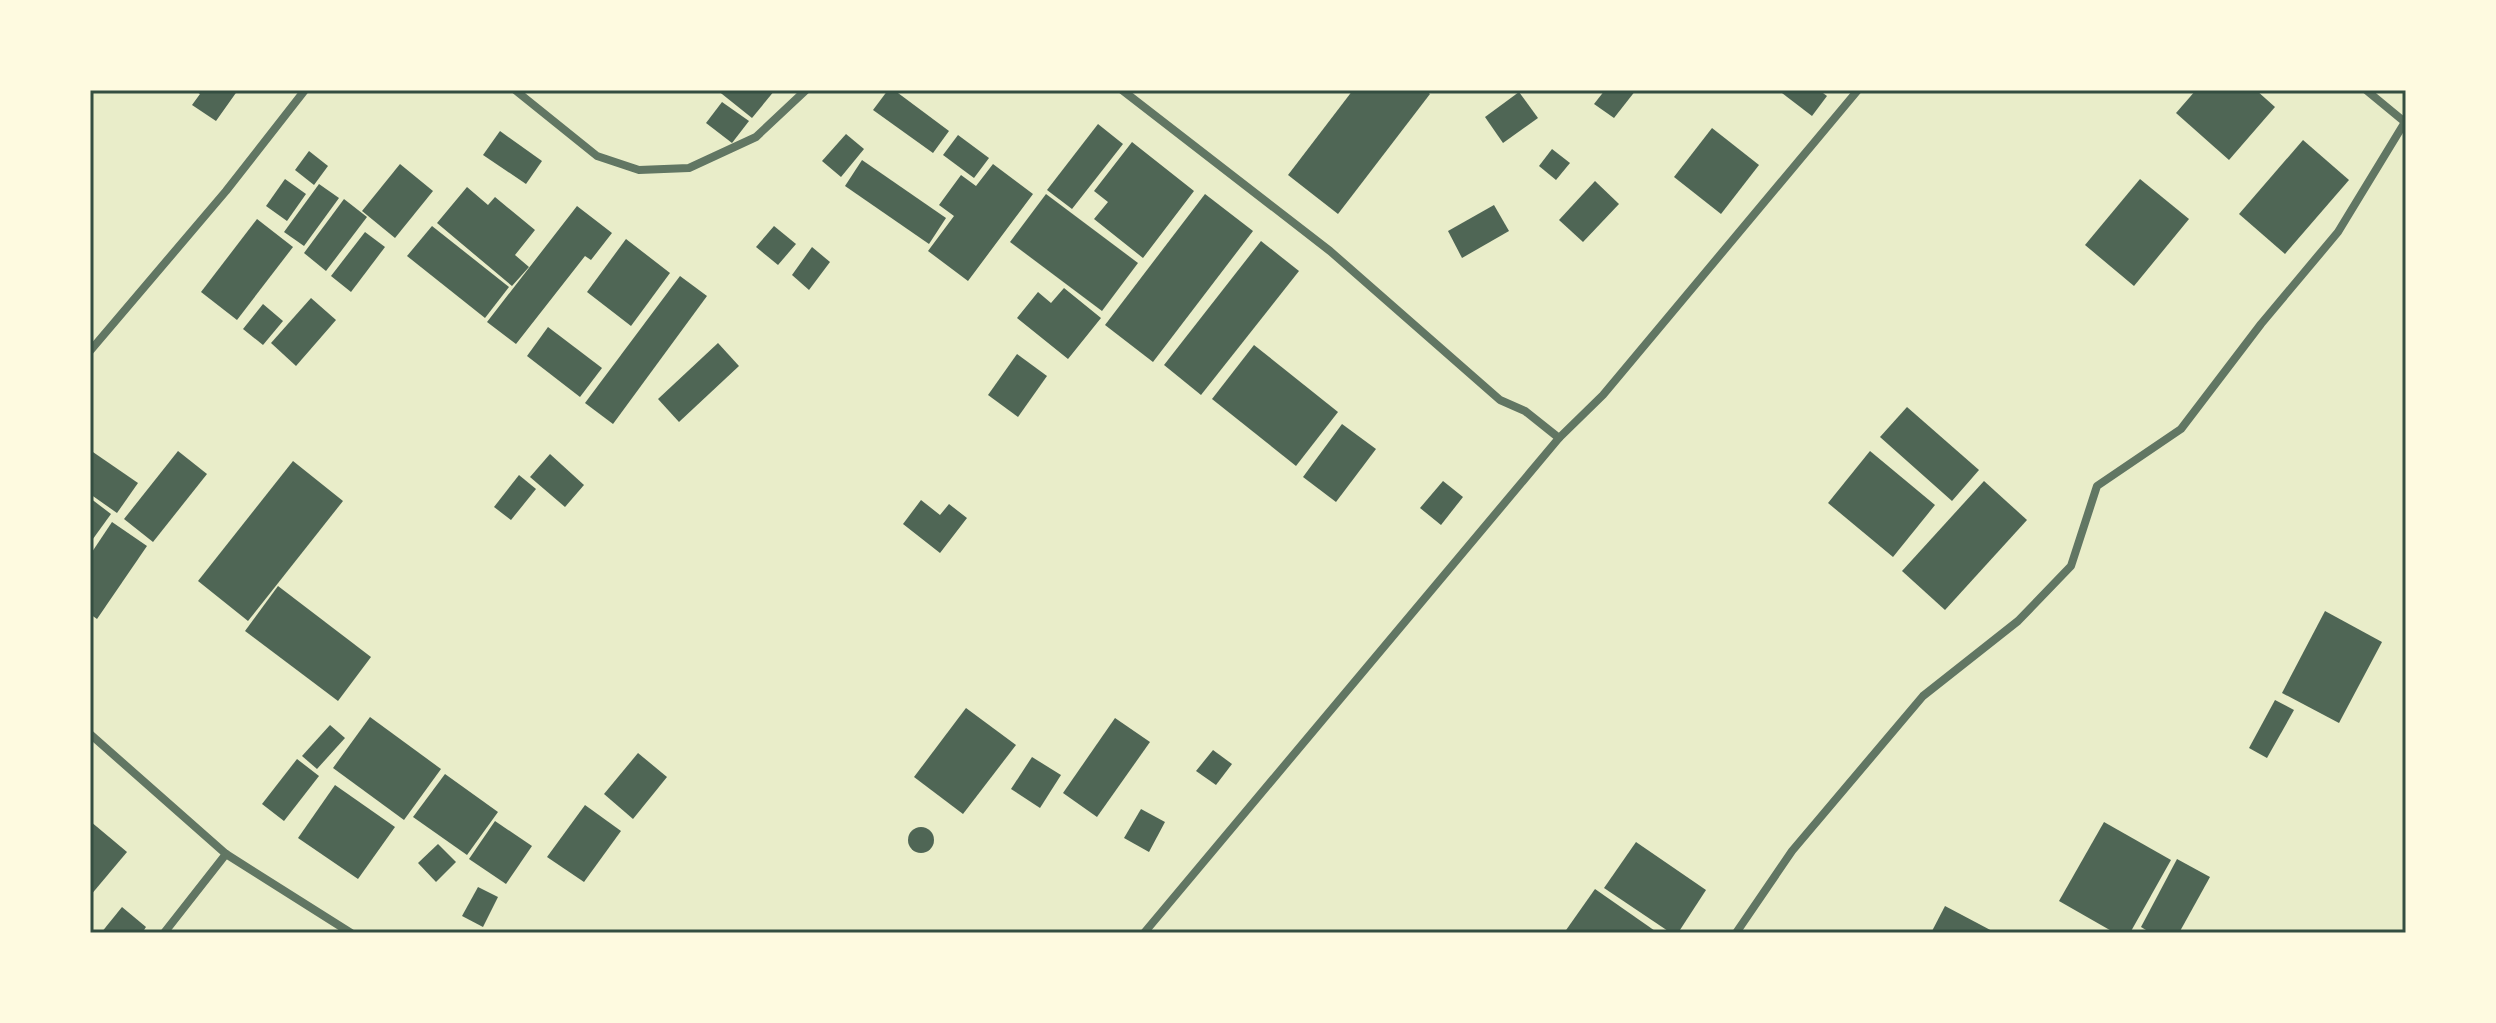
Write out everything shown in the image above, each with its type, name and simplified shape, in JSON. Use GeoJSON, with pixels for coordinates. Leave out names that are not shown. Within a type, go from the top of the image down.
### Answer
{"type":"FeatureCollection","features":[{"type":"Feature","properties":{"kind":"street"},"geometry":{"type":"LineString","coordinates":[[90,351],[226,191],[305,90]]}},
{"type":"Feature","properties":{"kind":"street"},"geometry":{"type":"LineString","coordinates":[[515,90],[597,156],[639,170],[689,168],[756,137],[806,90]]}},
{"type":"Feature","properties":{"kind":"street"},"geometry":{"type":"LineString","coordinates":[[1122,90],[1330,251],[1500,400],[1525,411],[1559,438]]}},
{"type":"Feature","properties":{"kind":"street"},"geometry":{"type":"LineString","coordinates":[[1144,933],[1559,438],[1603,395],[1858,90]]}},
{"type":"Feature","properties":{"kind":"street"},"geometry":{"type":"LineString","coordinates":[[1736,933],[1792,851],[1923,696],[2018,621],[2071,566],[2097,486],[2181,429],[2261,324],[2338,232],[2405,122],[2366,90]]}},
{"type":"Feature","properties":{"kind":"street"},"geometry":{"type":"LineString","coordinates":[[90,734],[226,854],[351,933]]}},
{"type":"Feature","properties":{"kind":"street"},"geometry":{"type":"LineString","coordinates":[[164,933],[226,854]]}},
{"type":"Feature","properties":{"kind":"building"},"geometry":{"type":"Polygon","coordinates":[[[194,90],[238,90],[216,121],[192,105],[200,94],[194,90]]]}},
{"type":"Feature","properties":{"kind":"building"},"geometry":{"type":"Polygon","coordinates":[[[717,90],[775,90],[752,118],[717,90]]]}},
{"type":"Feature","properties":{"kind":"building"},"geometry":{"type":"Polygon","coordinates":[[[888,90],[894,90],[949,131],[933,153],[873,110],[888,90]]]}},
{"type":"Feature","properties":{"kind":"building"},"geometry":{"type":"Polygon","coordinates":[[[1353,90],[1425,90],[1430,94],[1338,214],[1288,175],[1353,90]]]}},
{"type":"Feature","properties":{"kind":"building"},"geometry":{"type":"Polygon","coordinates":[[[1605,90],[1636,90],[1614,118],[1594,104],[1605,90]]]}},
{"type":"Feature","properties":{"kind":"building"},"geometry":{"type":"Polygon","coordinates":[[[1778,90],[1819,90],[1827,96],[1812,116],[1778,90]]]}},
{"type":"Feature","properties":{"kind":"building"},"geometry":{"type":"Polygon","coordinates":[[[2196,90],[2256,90],[2275,107],[2229,160],[2176,113],[2196,90]]]}},
{"type":"Feature","properties":{"kind":"building"},"geometry":{"type":"Polygon","coordinates":[[[1519,92],[1538,118],[1503,143],[1485,117],[1519,92]]]}},
{"type":"Feature","properties":{"kind":"building"},"geometry":{"type":"Polygon","coordinates":[[[722,102],[749,121],[732,143],[706,123],[722,102]]]}},
{"type":"Feature","properties":{"kind":"building"},"geometry":{"type":"Polygon","coordinates":[[[1098,124],[1123,144],[1072,209],[1047,190],[1098,124]]]}},
{"type":"Feature","properties":{"kind":"building"},"geometry":{"type":"Polygon","coordinates":[[[1712,128],[1759,165],[1721,214],[1674,177],[1712,128]]]}},
{"type":"Feature","properties":{"kind":"building"},"geometry":{"type":"Polygon","coordinates":[[[500,131],[542,161],[526,184],[483,155],[500,131]]]}},
{"type":"Feature","properties":{"kind":"building"},"geometry":{"type":"Polygon","coordinates":[[[846,134],[864,149],[841,177],[822,161],[846,134]]]}},
{"type":"Feature","properties":{"kind":"building"},"geometry":{"type":"Polygon","coordinates":[[[958,135],[989,158],[974,178],[943,155],[958,135]]]}},
{"type":"Feature","properties":{"kind":"building"},"geometry":{"type":"Polygon","coordinates":[[[2303,140],[2349,180],[2285,254],[2239,214],[2303,140]]]}},
{"type":"Feature","properties":{"kind":"building"},"geometry":{"type":"Polygon","coordinates":[[[1132,142],[1194,191],[1143,258],[1094,219],[1108,202],[1094,191],[1132,142]]]}},
{"type":"Feature","properties":{"kind":"building"},"geometry":{"type":"Polygon","coordinates":[[[1552,149],[1570,163],[1556,180],[1539,166],[1552,149]]]}},
{"type":"Feature","properties":{"kind":"building"},"geometry":{"type":"Polygon","coordinates":[[[309,151],[328,166],[314,185],[295,170],[309,151]]]}},
{"type":"Feature","properties":{"kind":"building"},"geometry":{"type":"Polygon","coordinates":[[[862,160],[946,218],[929,244],[845,186],[862,160]]]}},
{"type":"Feature","properties":{"kind":"building"},"geometry":{"type":"Polygon","coordinates":[[[400,164],[433,191],[395,238],[362,211],[400,164]]]}},
{"type":"Feature","properties":{"kind":"building"},"geometry":{"type":"Polygon","coordinates":[[[993,164],[1033,194],[968,281],[928,251],[954,216],[939,205],[961,175],[976,186],[993,164]]]}},
{"type":"Feature","properties":{"kind":"building"},"geometry":{"type":"Polygon","coordinates":[[[285,179],[306,194],[287,221],[266,206],[285,179]]]}},
{"type":"Feature","properties":{"kind":"building"},"geometry":{"type":"Polygon","coordinates":[[[2140,179],[2189,219],[2134,286],[2085,245],[2140,179]]]}},
{"type":"Feature","properties":{"kind":"building"},"geometry":{"type":"Polygon","coordinates":[[[1595,181],[1619,204],[1583,242],[1559,220],[1595,181]]]}},
{"type":"Feature","properties":{"kind":"building"},"geometry":{"type":"Polygon","coordinates":[[[319,184],[339,198],[304,246],[284,232],[319,184]]]}},
{"type":"Feature","properties":{"kind":"building"},"geometry":{"type":"Polygon","coordinates":[[[467,187],[488,205],[495,197],[535,230],[515,255],[529,267],[512,286],[437,223],[467,187]]]}},
{"type":"Feature","properties":{"kind":"building"},"geometry":{"type":"Polygon","coordinates":[[[1046,194],[1138,263],[1102,311],[1010,242],[1046,194]]]}},
{"type":"Feature","properties":{"kind":"building"},"geometry":{"type":"Polygon","coordinates":[[[1205,194],[1253,231],[1153,362],[1105,325],[1205,194]]]}},
{"type":"Feature","properties":{"kind":"building"},"geometry":{"type":"Polygon","coordinates":[[[344,199],[367,217],[326,271],[304,253],[344,199]]]}},
{"type":"Feature","properties":{"kind":"building"},"geometry":{"type":"Polygon","coordinates":[[[1494,205],[1509,231],[1462,258],[1448,231],[1494,205]]]}},
{"type":"Feature","properties":{"kind":"building"},"geometry":{"type":"Polygon","coordinates":[[[577,206],[612,233],[591,260],[585,256],[516,344],[487,322],[577,206]]]}},
{"type":"Feature","properties":{"kind":"building"},"geometry":{"type":"Polygon","coordinates":[[[257,219],[293,247],[237,320],[201,292],[257,219]]]}},
{"type":"Feature","properties":{"kind":"building"},"geometry":{"type":"Polygon","coordinates":[[[432,226],[509,287],[485,318],[407,256],[432,226]]]}},
{"type":"Feature","properties":{"kind":"building"},"geometry":{"type":"Polygon","coordinates":[[[774,226],[796,244],[778,265],[756,247],[774,226]]]}},
{"type":"Feature","properties":{"kind":"building"},"geometry":{"type":"Polygon","coordinates":[[[365,232],[385,247],[351,292],[331,276],[365,232]]]}},
{"type":"Feature","properties":{"kind":"building"},"geometry":{"type":"Polygon","coordinates":[[[626,239],[670,273],[631,326],[587,292],[626,239]]]}},
{"type":"Feature","properties":{"kind":"building"},"geometry":{"type":"Polygon","coordinates":[[[1261,241],[1299,271],[1201,395],[1164,365],[1261,241]]]}},
{"type":"Feature","properties":{"kind":"building"},"geometry":{"type":"Polygon","coordinates":[[[812,247],[830,262],[809,290],[792,275],[812,247]]]}},
{"type":"Feature","properties":{"kind":"building"},"geometry":{"type":"Polygon","coordinates":[[[680,276],[707,296],[613,424],[585,403],[680,276]]]}},
{"type":"Feature","properties":{"kind":"building"},"geometry":{"type":"Polygon","coordinates":[[[1064,288],[1101,318],[1068,359],[1017,318],[1038,292],[1051,303],[1064,288]]]}},
{"type":"Feature","properties":{"kind":"building"},"geometry":{"type":"Polygon","coordinates":[[[311,298],[336,320],[296,366],[271,343],[311,298]]]}},
{"type":"Feature","properties":{"kind":"building"},"geometry":{"type":"Polygon","coordinates":[[[263,304],[283,321],[263,345],[243,329],[263,304]]]}},
{"type":"Feature","properties":{"kind":"building"},"geometry":{"type":"Polygon","coordinates":[[[548,327],[602,368],[580,397],[527,356],[548,327]]]}},
{"type":"Feature","properties":{"kind":"building"},"geometry":{"type":"Polygon","coordinates":[[[718,343],[739,366],[679,422],[658,399],[718,343]]]}},
{"type":"Feature","properties":{"kind":"building"},"geometry":{"type":"Polygon","coordinates":[[[1254,345],[1338,412],[1296,466],[1212,399],[1254,345]]]}},
{"type":"Feature","properties":{"kind":"building"},"geometry":{"type":"Polygon","coordinates":[[[1017,354],[1047,376],[1018,417],[988,395],[1017,354]]]}},
{"type":"Feature","properties":{"kind":"building"},"geometry":{"type":"Polygon","coordinates":[[[1907,407],[1979,470],[1952,501],[1880,437],[1907,407]]]}},
{"type":"Feature","properties":{"kind":"building"},"geometry":{"type":"Polygon","coordinates":[[[1342,424],[1376,449],[1336,502],[1303,477],[1342,424]]]}},
{"type":"Feature","properties":{"kind":"building"},"geometry":{"type":"Polygon","coordinates":[[[90,450],[138,483],[117,513],[90,494],[90,450]]]}},
{"type":"Feature","properties":{"kind":"building"},"geometry":{"type":"Polygon","coordinates":[[[178,451],[207,474],[153,542],[124,519],[178,451]]]}},
{"type":"Feature","properties":{"kind":"building"},"geometry":{"type":"Polygon","coordinates":[[[1870,451],[1935,505],[1893,557],[1828,503],[1870,451]]]}},
{"type":"Feature","properties":{"kind":"building"},"geometry":{"type":"Polygon","coordinates":[[[550,454],[584,485],[565,507],[530,477],[550,454]]]}},
{"type":"Feature","properties":{"kind":"building"},"geometry":{"type":"Polygon","coordinates":[[[293,461],[343,501],[248,621],[198,581],[293,461]]]}},
{"type":"Feature","properties":{"kind":"building"},"geometry":{"type":"Polygon","coordinates":[[[519,475],[536,489],[511,520],[494,507],[519,475]]]}},
{"type":"Feature","properties":{"kind":"building"},"geometry":{"type":"Polygon","coordinates":[[[1443,481],[1463,497],[1441,525],[1420,508],[1443,481]]]}},
{"type":"Feature","properties":{"kind":"building"},"geometry":{"type":"Polygon","coordinates":[[[1984,481],[2027,520],[1945,610],[1902,571],[1984,481]]]}},
{"type":"Feature","properties":{"kind":"building"},"geometry":{"type":"Polygon","coordinates":[[[90,498],[111,514],[90,543],[90,498]]]}},
{"type":"Feature","properties":{"kind":"building"},"geometry":{"type":"Polygon","coordinates":[[[921,500],[940,515],[949,504],[967,518],[940,553],[903,524],[921,500]]]}},
{"type":"Feature","properties":{"kind":"building"},"geometry":{"type":"Polygon","coordinates":[[[112,522],[147,546],[97,619],[90,614],[90,555],[112,522]]]}},
{"type":"Feature","properties":{"kind":"building"},"geometry":{"type":"Polygon","coordinates":[[[278,586],[371,657],[338,701],[245,631],[278,586]]]}},
{"type":"Feature","properties":{"kind":"building"},"geometry":{"type":"Polygon","coordinates":[[[2325,611],[2382,642],[2339,723],[2282,693],[2325,611]]]}},
{"type":"Feature","properties":{"kind":"building"},"geometry":{"type":"Polygon","coordinates":[[[2275,700],[2294,710],[2267,758],[2249,748],[2275,700]]]}},
{"type":"Feature","properties":{"kind":"building"},"geometry":{"type":"Polygon","coordinates":[[[966,708],[1016,745],[963,814],[914,777],[966,708]]]}},
{"type":"Feature","properties":{"kind":"building"},"geometry":{"type":"Polygon","coordinates":[[[370,717],[441,769],[404,820],[333,768],[370,717]]]}},
{"type":"Feature","properties":{"kind":"building"},"geometry":{"type":"Polygon","coordinates":[[[1115,718],[1150,742],[1097,817],[1063,793],[1115,718]]]}},
{"type":"Feature","properties":{"kind":"building"},"geometry":{"type":"Polygon","coordinates":[[[330,725],[345,738],[317,769],[302,756],[330,725]]]}},
{"type":"Feature","properties":{"kind":"building"},"geometry":{"type":"Polygon","coordinates":[[[1213,750],[1232,764],[1216,785],[1196,771],[1213,750]]]}},
{"type":"Feature","properties":{"kind":"building"},"geometry":{"type":"Polygon","coordinates":[[[638,753],[667,777],[633,819],[604,794],[638,753]]]}},
{"type":"Feature","properties":{"kind":"building"},"geometry":{"type":"Polygon","coordinates":[[[1032,757],[1061,775],[1040,808],[1011,789],[1032,757]]]}},
{"type":"Feature","properties":{"kind":"building"},"geometry":{"type":"Polygon","coordinates":[[[297,759],[319,776],[284,821],[262,804],[297,759]]]}},
{"type":"Feature","properties":{"kind":"building"},"geometry":{"type":"Polygon","coordinates":[[[445,774],[498,812],[467,855],[413,817],[445,774]]]}},
{"type":"Feature","properties":{"kind":"building"},"geometry":{"type":"Polygon","coordinates":[[[335,785],[395,827],[358,879],[298,838],[335,785]]]}},
{"type":"Feature","properties":{"kind":"building"},"geometry":{"type":"Polygon","coordinates":[[[585,805],[621,831],[584,882],[547,857],[585,805]]]}},
{"type":"Feature","properties":{"kind":"building"},"geometry":{"type":"Polygon","coordinates":[[[1141,809],[1165,822],[1149,852],[1124,838],[1141,809]]]}},
{"type":"Feature","properties":{"kind":"building"},"geometry":{"type":"Polygon","coordinates":[[[90,821],[127,852],[90,896],[90,821]]]}},
{"type":"Feature","properties":{"kind":"building"},"geometry":{"type":"Polygon","coordinates":[[[495,821],[532,846],[506,884],[469,859],[495,821]]]}},
{"type":"Feature","properties":{"kind":"building"},"geometry":{"type":"Polygon","coordinates":[[[2104,822],[2171,860],[2130,933],[2115,933],[2059,901],[2104,822]]]}},
{"type":"Feature","properties":{"kind":"building"},"geometry":{"type":"Polygon","coordinates":[[[921,827],[930,831],[934,840],[930,849],[921,853],[912,849],[908,840],[912,831],[921,827]]]}},
{"type":"Feature","properties":{"kind":"building"},"geometry":{"type":"Polygon","coordinates":[[[1636,842],[1706,890],[1678,933],[1671,933],[1604,888],[1636,842]]]}},
{"type":"Feature","properties":{"kind":"building"},"geometry":{"type":"Polygon","coordinates":[[[438,844],[456,862],[436,882],[418,863],[438,844]]]}},
{"type":"Feature","properties":{"kind":"building"},"geometry":{"type":"Polygon","coordinates":[[[2177,859],[2210,877],[2179,933],[2151,933],[2141,927],[2177,859]]]}},
{"type":"Feature","properties":{"kind":"building"},"geometry":{"type":"Polygon","coordinates":[[[478,887],[498,897],[483,927],[462,916],[478,887]]]}},
{"type":"Feature","properties":{"kind":"building"},"geometry":{"type":"Polygon","coordinates":[[[1595,889],[1658,933],[1564,933],[1595,889]]]}},
{"type":"Feature","properties":{"kind":"building"},"geometry":{"type":"Polygon","coordinates":[[[1945,906],[1996,933],[1931,933],[1945,906]]]}},
{"type":"Feature","properties":{"kind":"building"},"geometry":{"type":"Polygon","coordinates":[[[122,907],[146,927],[142,933],[101,933],[122,907]]]}}]}
